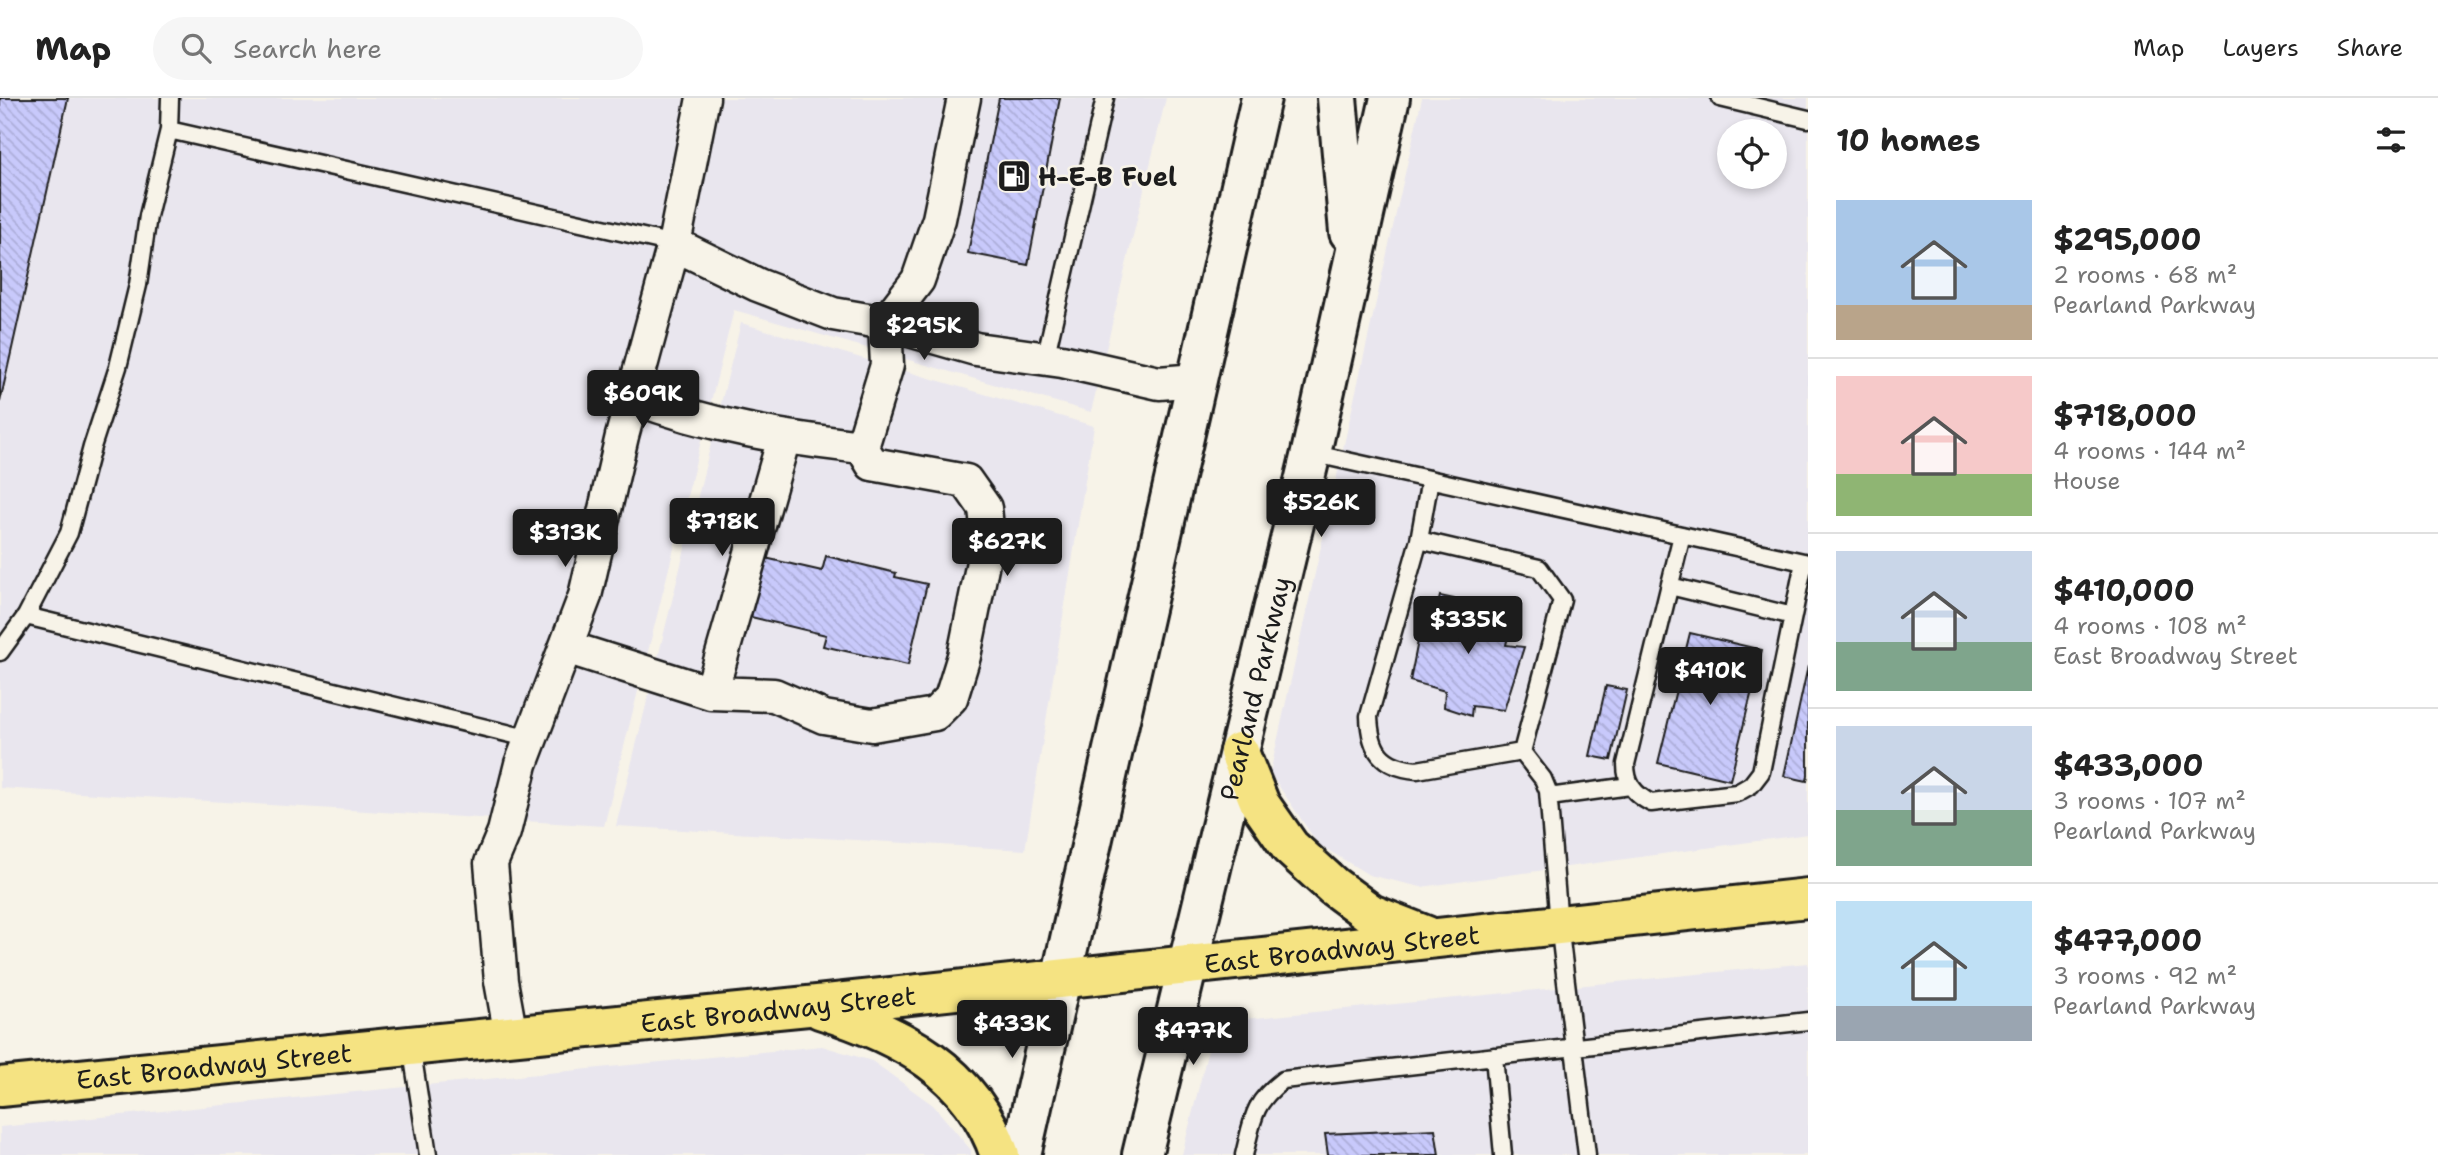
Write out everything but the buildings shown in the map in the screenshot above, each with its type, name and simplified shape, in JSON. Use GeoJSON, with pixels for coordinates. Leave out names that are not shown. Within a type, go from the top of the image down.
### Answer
{"type":"FeatureCollection","features":[{"type":"Feature","properties":{"kind":"main road"},"geometry":{"type":"LineString","coordinates":[[1021,1155],[1261,98]]}},
{"type":"Feature","properties":{"kind":"main road"},"geometry":{"type":"LineString","coordinates":[[1338,98],[1352,269]]}},
{"type":"Feature","properties":{"kind":"main road","name":"Pearland Parkway"},"geometry":{"type":"LineString","coordinates":[[1142,1155],[1311,453],[1390,98]]}},
{"type":"Feature","properties":{"kind":"main road"},"geometry":{"type":"LineString","coordinates":[[1239,752],[1260,804],[1290,847],[1332,886],[1371,915],[1432,938]]}},
{"type":"Feature","properties":{"kind":"main road","name":"East Broadway Street"},"geometry":{"type":"LineString","coordinates":[[0,1087],[808,1006],[1808,898]]}},
{"type":"Feature","properties":{"kind":"main road"},"geometry":{"type":"LineString","coordinates":[[808,1006],[860,1022],[923,1054],[972,1098],[1000,1155]]}},
{"type":"Feature","properties":{"kind":"street"},"geometry":{"type":"LineString","coordinates":[[511,1036],[501,981],[491,863],[504,832],[522,764],[585,596],[633,397],[674,244],[703,98]]}},
{"type":"Feature","properties":{"kind":"street"},"geometry":{"type":"LineString","coordinates":[[566,647],[711,693],[774,695],[824,717],[872,725],[935,714],[951,698],[964,656],[988,537],[985,508],[966,481],[872,464],[862,447],[887,365],[886,323],[918,281],[939,219],[964,98]]}},
{"type":"Feature","properties":{"kind":"street"},"geometry":{"type":"LineString","coordinates":[[674,244],[758,285],[833,314],[886,323],[976,349],[1045,359],[1159,383],[1197,380]]}},
{"type":"Feature","properties":{"kind":"street"},"geometry":{"type":"LineString","coordinates":[[633,397],[672,413],[784,439],[862,447]]}},
{"type":"Feature","properties":{"kind":"street"},"geometry":{"type":"LineString","coordinates":[[711,693],[784,439]]}},
{"type":"Feature","properties":{"kind":"lane"},"geometry":{"type":"LineString","coordinates":[[0,652],[26,616],[69,533],[92,447],[118,367],[138,285],[148,216],[169,130],[170,98]]}},
{"type":"Feature","properties":{"kind":"lane"},"geometry":{"type":"LineString","coordinates":[[1045,359],[1105,98]]}},
{"type":"Feature","properties":{"kind":"lane"},"geometry":{"type":"LineString","coordinates":[[1720,98],[1808,119]]}},
{"type":"Feature","properties":{"kind":"lane"},"geometry":{"type":"LineString","coordinates":[[169,130],[674,244]]}},
{"type":"Feature","properties":{"kind":"lane"},"geometry":{"type":"LineString","coordinates":[[1311,453],[1806,562],[1761,772],[1751,785],[1737,793],[1651,803],[1639,796],[1630,786],[1626,773],[1682,535]]}},
{"type":"Feature","properties":{"kind":"lane"},"geometry":{"type":"LineString","coordinates":[[1430,479],[1419,540],[1369,716],[1369,738],[1378,753],[1391,765],[1417,770],[1522,752]]}},
{"type":"Feature","properties":{"kind":"lane"},"geometry":{"type":"LineString","coordinates":[[1419,540],[1539,568],[1562,600],[1522,752]]}},
{"type":"Feature","properties":{"kind":"lane"},"geometry":{"type":"LineString","coordinates":[[1670,586],[1793,616]]}},
{"type":"Feature","properties":{"kind":"lane"},"geometry":{"type":"LineString","coordinates":[[26,616],[531,739]]}},
{"type":"Feature","properties":{"kind":"lane"},"geometry":{"type":"LineString","coordinates":[[1522,752],[1544,779],[1549,797],[1559,924],[1587,1155]]}},
{"type":"Feature","properties":{"kind":"lane"},"geometry":{"type":"LineString","coordinates":[[1549,797],[1630,786]]}},
{"type":"Feature","properties":{"kind":"lane"},"geometry":{"type":"LineString","coordinates":[[1244,1155],[1256,1107],[1268,1092],[1283,1080],[1808,1021]]}},
{"type":"Feature","properties":{"kind":"lane"},"geometry":{"type":"LineString","coordinates":[[411,1045],[428,1155]]}},
{"type":"Feature","properties":{"kind":"lane"},"geometry":{"type":"LineString","coordinates":[[1494,1056],[1503,1155]]}},
{"type":"Feature","properties":{"kind":"shaded area"},"geometry":{"type":"Polygon","coordinates":[[[0,98],[1166,98],[1091,412],[734,310],[604,826],[0,788],[0,98]]]}},
{"type":"Feature","properties":{"kind":"shaded area"},"geometry":{"type":"Polygon","coordinates":[[[1422,98],[1808,98],[1808,834],[1421,887],[1369,875],[1318,844],[1270,773],[1422,98]]]}},
{"type":"Feature","properties":{"kind":"shaded area"},"geometry":{"type":"Polygon","coordinates":[[[741,323],[1094,426],[1025,850],[616,826],[741,323]]]}},
{"type":"Feature","properties":{"kind":"shaded area"},"geometry":{"type":"Polygon","coordinates":[[[1808,963],[1808,1155],[1182,1155],[1215,1022],[1808,963]]]}},
{"type":"Feature","properties":{"kind":"shaded area"},"geometry":{"type":"Polygon","coordinates":[[[822,1046],[872,1061],[933,1105],[971,1150],[971,1155],[0,1155],[0,1127],[822,1046]]]}},
{"type":"Feature","properties":{"kind":"place","name":"H-E-B Fuel"},"geometry":{"type":"Point","coordinates":[1014,176]}}]}
